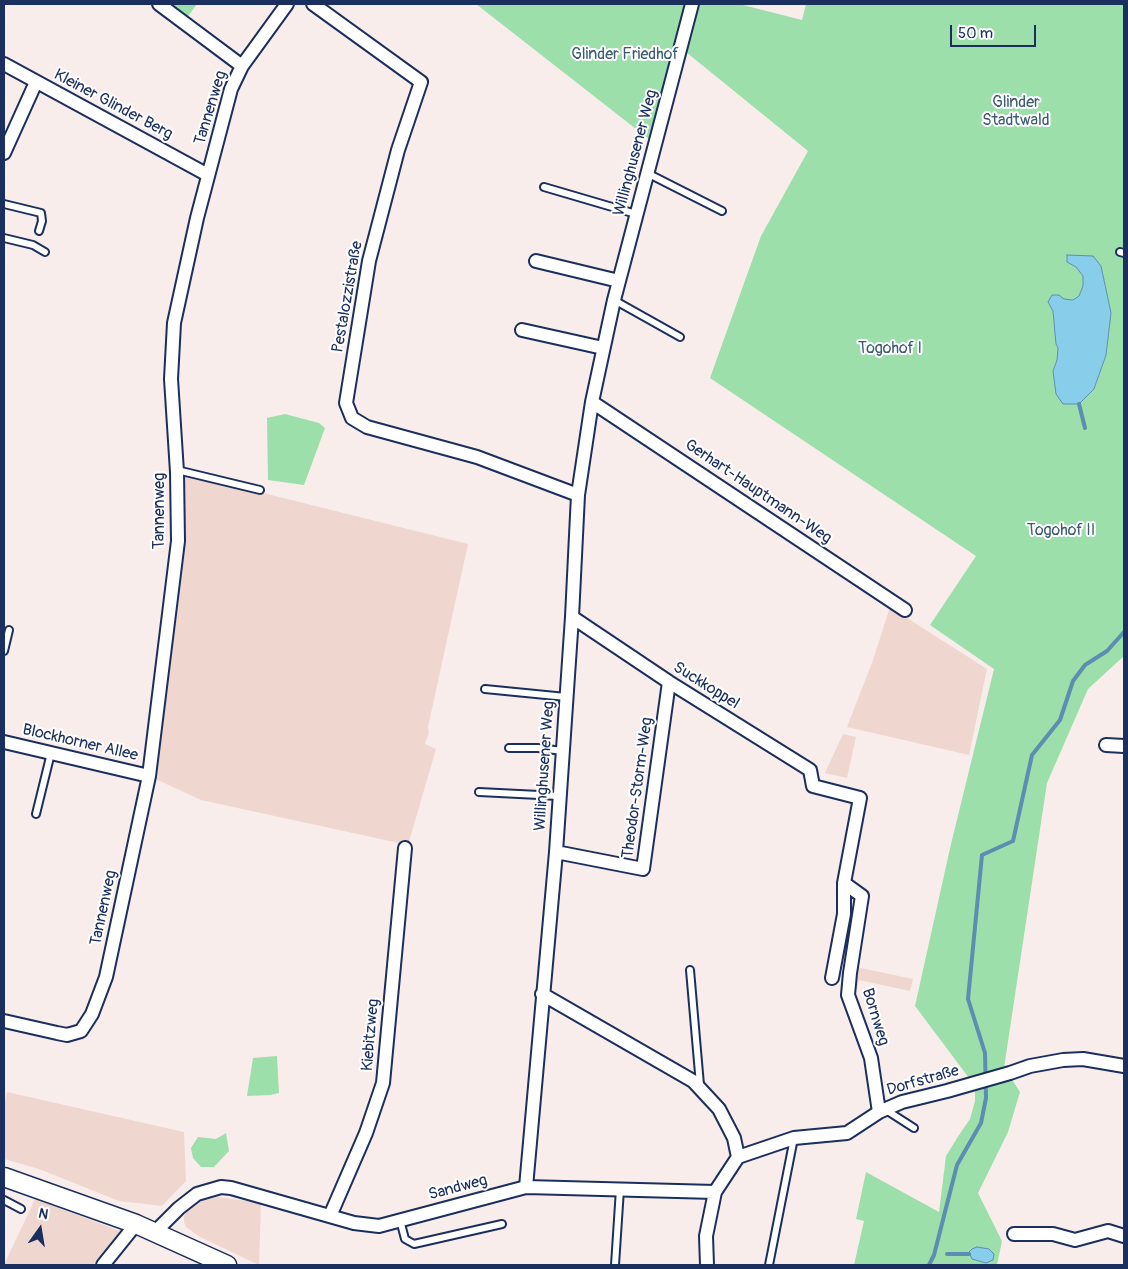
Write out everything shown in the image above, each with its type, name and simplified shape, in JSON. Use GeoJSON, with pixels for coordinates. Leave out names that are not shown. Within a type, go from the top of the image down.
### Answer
{"type":"FeatureCollection","features":[{"type":"Feature","properties":{"kind":"main road"},"geometry":{"type":"LineString","coordinates":[[4,1177],[136,1224],[227,1265]]}},
{"type":"Feature","properties":{"kind":"street"},"geometry":{"type":"LineString","coordinates":[[159,4],[242,66]]}},
{"type":"Feature","properties":{"kind":"street","name":"Tannenweg"},"geometry":{"type":"LineString","coordinates":[[4,1021],[57,1033],[67,1034],[82,1031],[92,1014],[106,976],[149,776],[178,541],[177,470],[171,379],[174,323],[182,279],[231,89],[242,66],[287,4]]}},
{"type":"Feature","properties":{"kind":"street","name":"Pestalozzistraße"},"geometry":{"type":"LineString","coordinates":[[313,4],[422,82],[398,150],[369,261],[346,403],[352,418],[367,427],[477,457],[578,495]]}},
{"type":"Feature","properties":{"kind":"street","name":"Willinghusener Weg"},"geometry":{"type":"LineString","coordinates":[[526,1187],[556,852],[572,617],[578,495],[592,402],[614,300],[692,4]]}},
{"type":"Feature","properties":{"kind":"street","name":"Kleiner Glinder Berg"},"geometry":{"type":"LineString","coordinates":[[4,64],[208,175]]}},
{"type":"Feature","properties":{"kind":"street"},"geometry":{"type":"LineString","coordinates":[[4,153],[36,82]]}},
{"type":"Feature","properties":{"kind":"street"},"geometry":{"type":"LineString","coordinates":[[536,262],[619,281]]}},
{"type":"Feature","properties":{"kind":"street"},"geometry":{"type":"LineString","coordinates":[[522,330],[603,348]]}},
{"type":"Feature","properties":{"kind":"street","name":"Gerhart-Hauptmann-Weg"},"geometry":{"type":"LineString","coordinates":[[592,402],[905,610]]}},
{"type":"Feature","properties":{"kind":"street","name":"Suckkoppel"},"geometry":{"type":"LineString","coordinates":[[572,617],[668,682],[810,770],[813,786],[860,798],[844,883]]}},
{"type":"Feature","properties":{"kind":"street","name":"Theodor-Storm-Weg"},"geometry":{"type":"LineString","coordinates":[[556,852],[643,869],[668,682]]}},
{"type":"Feature","properties":{"kind":"street","name":"Blockhorner Allee"},"geometry":{"type":"LineString","coordinates":[[4,742],[149,776]]}},
{"type":"Feature","properties":{"kind":"street"},"geometry":{"type":"LineString","coordinates":[[1106,745],[1124,746]]}},
{"type":"Feature","properties":{"kind":"street","name":"Kiebitzweg"},"geometry":{"type":"LineString","coordinates":[[330,1216],[366,1133],[383,1082],[405,848]]}},
{"type":"Feature","properties":{"kind":"street"},"geometry":{"type":"LineString","coordinates":[[832,978],[844,914],[844,883]]}},
{"type":"Feature","properties":{"kind":"street","name":"Bornweg"},"geometry":{"type":"LineString","coordinates":[[844,883],[862,896],[848,995],[871,1058],[882,1110]]}},
{"type":"Feature","properties":{"kind":"street"},"geometry":{"type":"LineString","coordinates":[[844,914],[858,920]]}},
{"type":"Feature","properties":{"kind":"street"},"geometry":{"type":"LineString","coordinates":[[542,994],[693,1082],[719,1109],[734,1138],[738,1157],[716,1192],[706,1236],[707,1265]]}},
{"type":"Feature","properties":{"kind":"street","name":"Dorfstraße"},"geometry":{"type":"LineString","coordinates":[[738,1157],[794,1138],[848,1133],[882,1110],[902,1102],[979,1082],[1030,1066],[1063,1060],[1083,1059],[1124,1066]]}},
{"type":"Feature","properties":{"kind":"street","name":"Sandweg"},"geometry":{"type":"LineString","coordinates":[[155,1232],[178,1208],[197,1194],[221,1187],[231,1188],[354,1223],[379,1226],[526,1187],[716,1192]]}},
{"type":"Feature","properties":{"kind":"street"},"geometry":{"type":"LineString","coordinates":[[103,1265],[136,1224]]}},
{"type":"Feature","properties":{"kind":"street"},"geometry":{"type":"LineString","coordinates":[[1014,1234],[1052,1234],[1075,1240],[1108,1231],[1124,1236]]}},
{"type":"Feature","properties":{"kind":"lane"},"geometry":{"type":"LineString","coordinates":[[647,173],[722,212]]}},
{"type":"Feature","properties":{"kind":"lane"},"geometry":{"type":"LineString","coordinates":[[544,187],[636,214]]}},
{"type":"Feature","properties":{"kind":"lane"},"geometry":{"type":"LineString","coordinates":[[4,204],[41,213],[42,221],[39,231]]}},
{"type":"Feature","properties":{"kind":"lane"},"geometry":{"type":"LineString","coordinates":[[4,238],[33,245],[45,252]]}},
{"type":"Feature","properties":{"kind":"lane"},"geometry":{"type":"LineString","coordinates":[[614,300],[680,337]]}},
{"type":"Feature","properties":{"kind":"lane"},"geometry":{"type":"LineString","coordinates":[[177,470],[260,490]]}},
{"type":"Feature","properties":{"kind":"lane"},"geometry":{"type":"LineString","coordinates":[[4,651],[9,630]]}},
{"type":"Feature","properties":{"kind":"lane"},"geometry":{"type":"LineString","coordinates":[[485,689],[566,697]]}},
{"type":"Feature","properties":{"kind":"lane"},"geometry":{"type":"LineString","coordinates":[[508,748],[538,748],[562,751]]}},
{"type":"Feature","properties":{"kind":"lane"},"geometry":{"type":"LineString","coordinates":[[36,814],[51,753]]}},
{"type":"Feature","properties":{"kind":"lane"},"geometry":{"type":"LineString","coordinates":[[479,792],[559,796]]}},
{"type":"Feature","properties":{"kind":"lane"},"geometry":{"type":"LineString","coordinates":[[690,970],[700,1089]]}},
{"type":"Feature","properties":{"kind":"lane"},"geometry":{"type":"LineString","coordinates":[[882,1110],[914,1128]]}},
{"type":"Feature","properties":{"kind":"lane"},"geometry":{"type":"LineString","coordinates":[[768,1265],[794,1138]]}},
{"type":"Feature","properties":{"kind":"lane"},"geometry":{"type":"LineString","coordinates":[[615,1265],[620,1189]]}},
{"type":"Feature","properties":{"kind":"lane"},"geometry":{"type":"LineString","coordinates":[[4,1200],[21,1208]]}},
{"type":"Feature","properties":{"kind":"lane"},"geometry":{"type":"LineString","coordinates":[[400,1220],[405,1239],[414,1244],[502,1224]]}},
{"type":"Feature","properties":{"kind":"shaded area"},"geometry":{"type":"Polygon","coordinates":[[[179,472],[468,544],[428,727],[429,733],[425,744],[436,749],[408,845],[201,800],[149,776],[179,472]]]}},
{"type":"Feature","properties":{"kind":"shaded area"},"geometry":{"type":"Polygon","coordinates":[[[890,607],[987,669],[969,755],[847,727],[873,660],[890,607]]]}},
{"type":"Feature","properties":{"kind":"shaded area"},"geometry":{"type":"Polygon","coordinates":[[[843,734],[856,737],[847,778],[825,773],[843,734]]]}},
{"type":"Feature","properties":{"kind":"shaded area"},"geometry":{"type":"Polygon","coordinates":[[[856,967],[913,979],[910,991],[859,980],[857,989],[852,988],[856,967]]]}},
{"type":"Feature","properties":{"kind":"shaded area"},"geometry":{"type":"Polygon","coordinates":[[[7,1092],[184,1132],[186,1181],[162,1206],[119,1201],[39,1169],[4,1159],[4,1105],[7,1092]]]}},
{"type":"Feature","properties":{"kind":"shaded area"},"geometry":{"type":"Polygon","coordinates":[[[218,1197],[261,1203],[259,1265],[200,1237],[186,1227],[184,1216],[189,1208],[201,1201],[218,1197]]]}},
{"type":"Feature","properties":{"kind":"shaded area"},"geometry":{"type":"Polygon","coordinates":[[[35,1199],[120,1231],[93,1265],[4,1265],[35,1199]]]}},
{"type":"Feature","properties":{"kind":"green space"},"geometry":{"type":"Polygon","coordinates":[[[166,4],[197,4],[186,19],[166,4]]]}},
{"type":"Feature","properties":{"kind":"green space","name":"Glinder Friedhof"},"geometry":{"type":"Polygon","coordinates":[[[476,4],[690,4],[654,143],[476,4]]]}},
{"type":"Feature","properties":{"kind":"green space"},"geometry":{"type":"Polygon","coordinates":[[[693,4],[739,4],[802,20],[806,4],[1124,4],[1124,656],[1088,689],[1047,783],[1004,1068],[969,1078],[915,1006],[951,844],[994,669],[930,625],[976,556],[710,378],[761,236],[808,151],[681,48],[693,4]],[[1067,262],[1076,267],[1083,276],[1083,286],[1079,296],[1073,300],[1064,299],[1053,311],[1058,348],[1053,371],[1094,389],[1106,355],[1111,313],[1101,266],[1067,262]]]}},
{"type":"Feature","properties":{"kind":"green space"},"geometry":{"type":"Polygon","coordinates":[[[285,414],[319,423],[325,428],[304,485],[268,480],[267,418],[285,414]]]}},
{"type":"Feature","properties":{"kind":"green space"},"geometry":{"type":"Polygon","coordinates":[[[277,1056],[279,1093],[247,1096],[253,1058],[277,1056]]]}},
{"type":"Feature","properties":{"kind":"green space"},"geometry":{"type":"Polygon","coordinates":[[[1009,1075],[1020,1092],[1008,1132],[978,1193],[1002,1241],[997,1265],[854,1265],[864,1221],[856,1219],[866,1172],[939,1212],[946,1156],[970,1119],[975,1101],[975,1085],[1009,1075]]]}},
{"type":"Feature","properties":{"kind":"green space"},"geometry":{"type":"Polygon","coordinates":[[[226,1133],[229,1151],[214,1167],[201,1167],[193,1158],[191,1148],[198,1137],[216,1139],[226,1133]]]}},
{"type":"Feature","properties":{"kind":"water"},"geometry":{"type":"Polygon","coordinates":[[[1067,255],[1093,256],[1101,266],[1111,313],[1106,355],[1094,389],[1079,404],[1063,404],[1056,394],[1053,371],[1057,360],[1058,348],[1053,311],[1048,302],[1052,295],[1059,295],[1064,299],[1073,300],[1079,296],[1083,286],[1083,276],[1076,267],[1067,262],[1067,255]]]}},
{"type":"Feature","properties":{"kind":"water"},"geometry":{"type":"Polygon","coordinates":[[[977,1247],[989,1249],[994,1254],[993,1260],[986,1263],[972,1259],[969,1252],[977,1247]]]}},
{"type":"Feature","properties":{"kind":"waterway"},"geometry":{"type":"LineString","coordinates":[[1079,404],[1085,428]]}},
{"type":"Feature","properties":{"kind":"waterway"},"geometry":{"type":"LineString","coordinates":[[929,1265],[934,1255],[957,1165],[981,1123],[986,1098],[985,1053],[968,999],[982,855],[1013,841],[1032,755],[1060,720],[1073,681],[1085,665],[1107,651],[1124,632]]}},
{"type":"Feature","properties":{"kind":"waterway"},"geometry":{"type":"LineString","coordinates":[[947,1254],[969,1254]]}},
{"type":"Feature","properties":{"kind":"park label","name":"Glinder Stadtwald"},"geometry":{"type":"Point","coordinates":[1016,112]}},
{"type":"Feature","properties":{"kind":"park label","name":"Togohof I"},"geometry":{"type":"Point","coordinates":[890,349]}},
{"type":"Feature","properties":{"kind":"park label","name":"Togohof II"},"geometry":{"type":"Point","coordinates":[1061,531]}}]}
